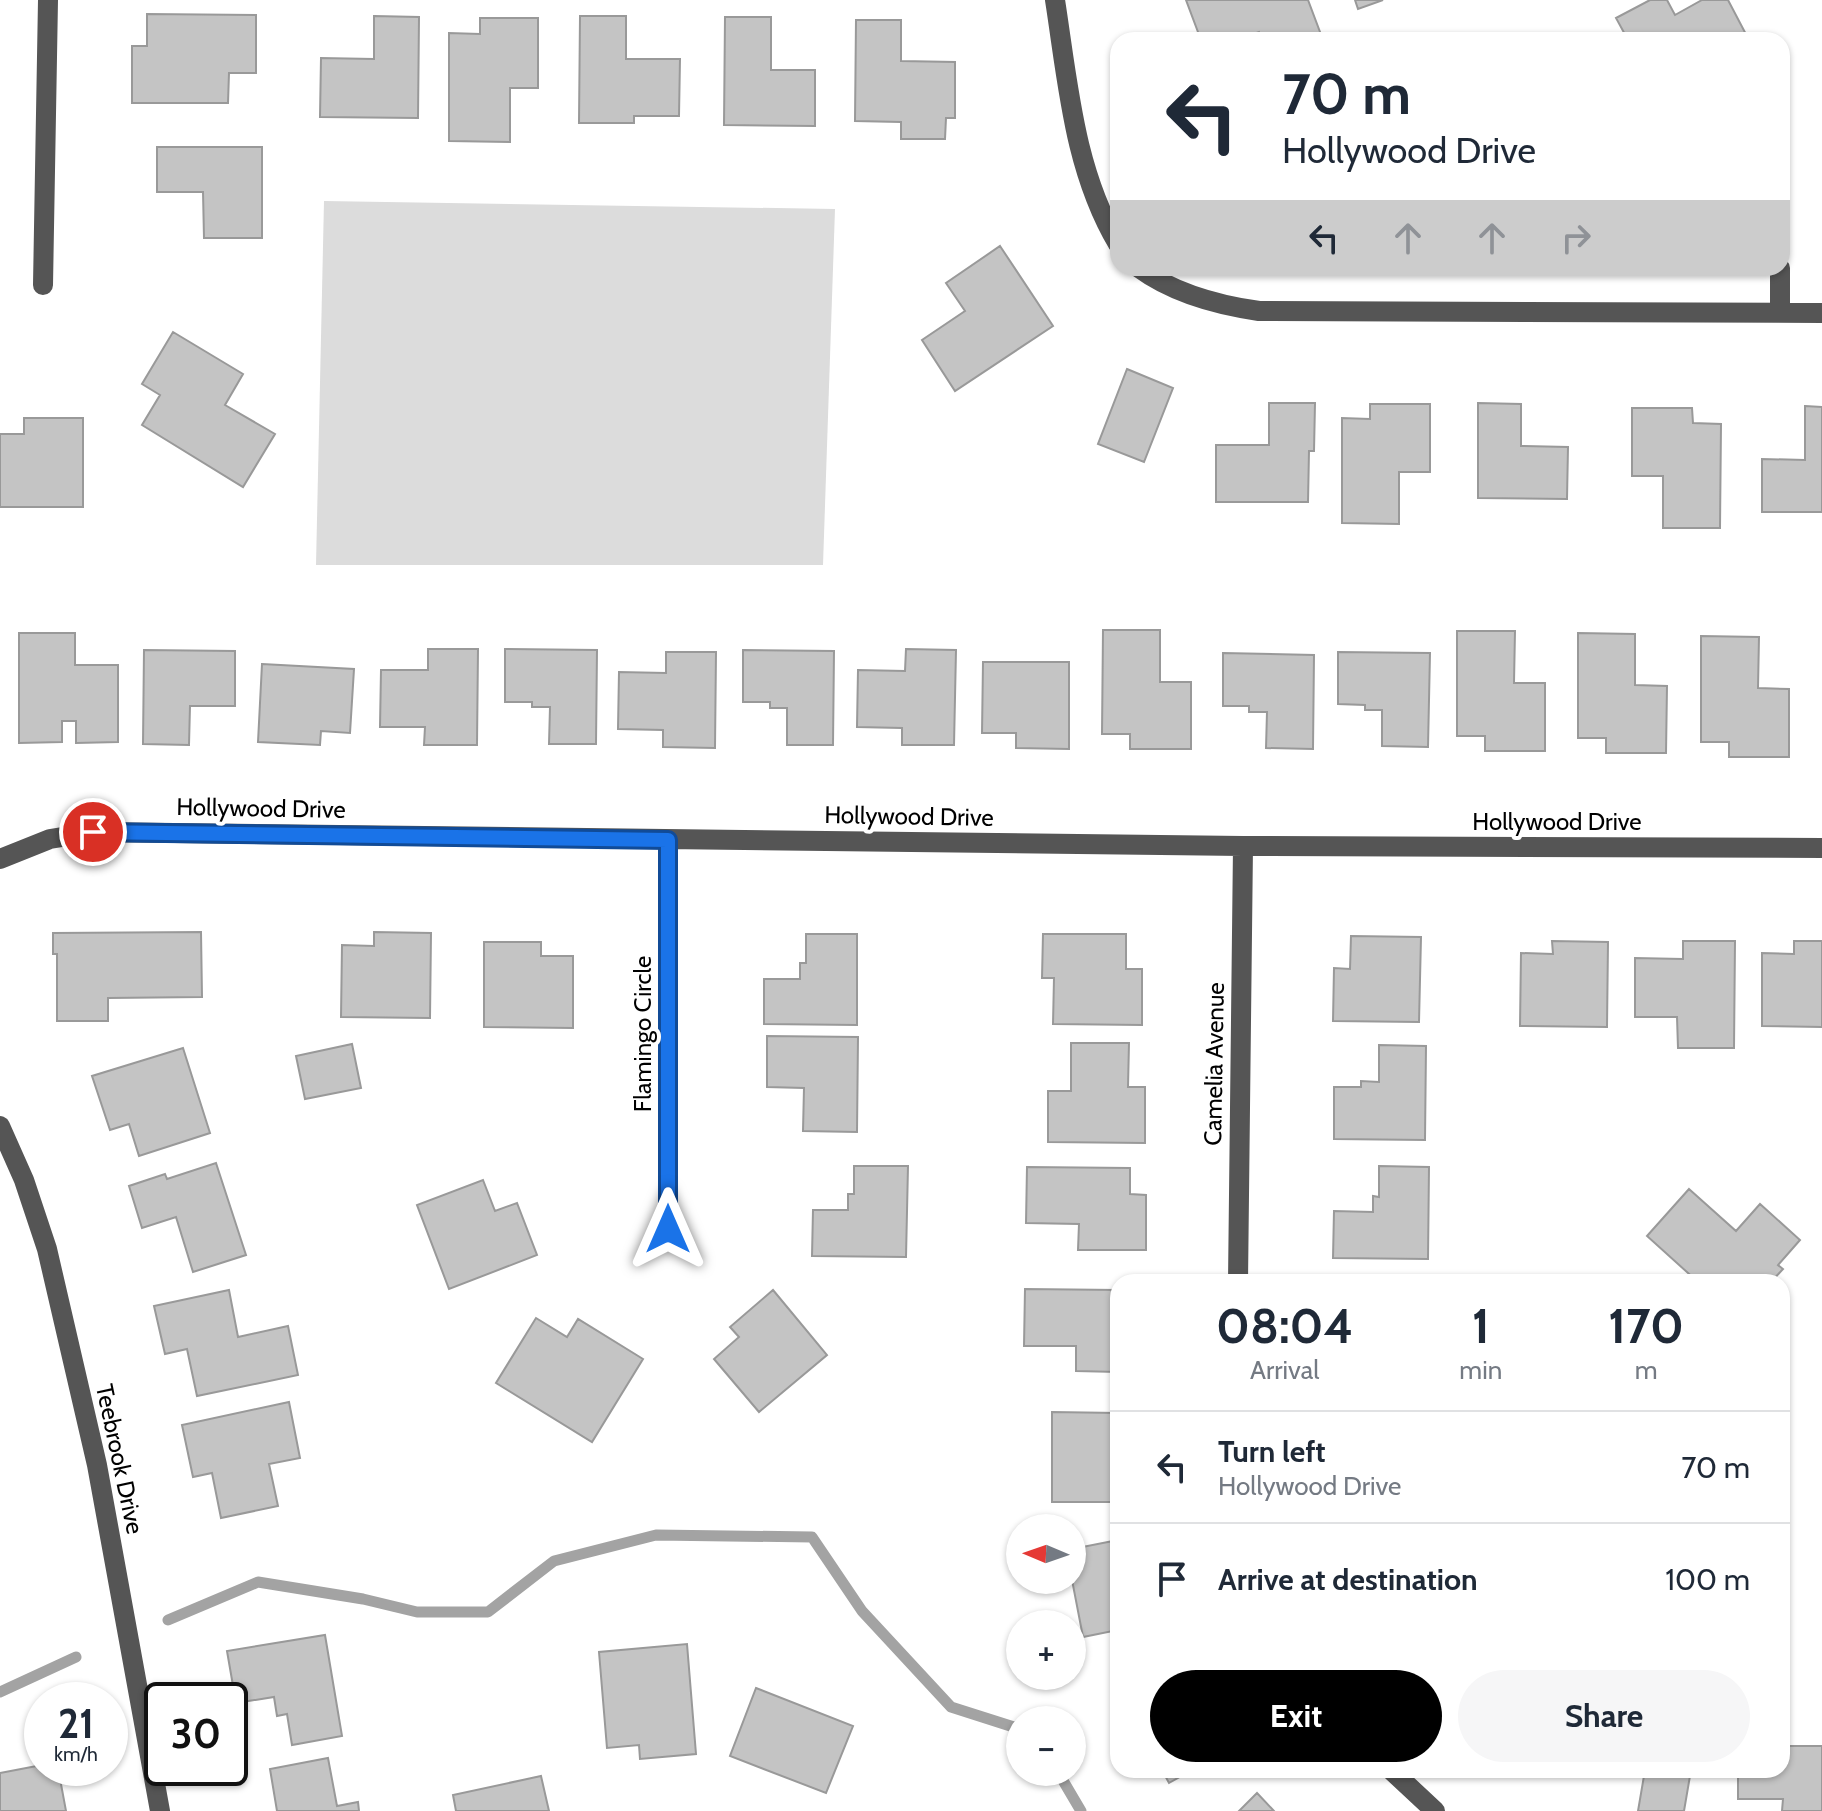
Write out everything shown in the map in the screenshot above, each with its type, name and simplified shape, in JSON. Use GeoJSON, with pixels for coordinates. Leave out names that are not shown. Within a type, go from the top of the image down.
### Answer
{"type":"FeatureCollection","features":[{"type":"Feature","properties":{"kind":"street"},"geometry":{"type":"LineString","coordinates":[[43,285],[48,0]]}},
{"type":"Feature","properties":{"kind":"street"},"geometry":{"type":"LineString","coordinates":[[1055,0],[1076,134],[1089,185],[1110,228]]}},
{"type":"Feature","properties":{"kind":"street"},"geometry":{"type":"LineString","coordinates":[[1152,276],[1211,302],[1259,311],[1822,313]]}},
{"type":"Feature","properties":{"kind":"street"},"geometry":{"type":"LineString","coordinates":[[1780,276],[1780,312]]}},
{"type":"Feature","properties":{"kind":"street","name":"Hollywood Drive"},"geometry":{"type":"LineString","coordinates":[[0,859],[50,839],[93,832],[1243,846],[1822,848]]}},
{"type":"Feature","properties":{"kind":"street","name":"Flamingo Circle"},"geometry":{"type":"LineString","coordinates":[[668,840],[668,1229]]}},
{"type":"Feature","properties":{"kind":"street","name":"Camelia Avenue"},"geometry":{"type":"LineString","coordinates":[[1238,1274],[1243,846]]}},
{"type":"Feature","properties":{"kind":"street","name":"Teebrook Drive"},"geometry":{"type":"LineString","coordinates":[[0,1126],[24,1180],[47,1249],[97,1465],[160,1811]]}},
{"type":"Feature","properties":{"kind":"street"},"geometry":{"type":"LineString","coordinates":[[1400,1778],[1435,1811]]}},
{"type":"Feature","properties":{"kind":"shaded area"},"geometry":{"type":"Polygon","coordinates":[[[324,201],[835,209],[823,565],[316,565],[324,201]]]}},
{"type":"Feature","properties":{"kind":"building"},"geometry":{"type":"Polygon","coordinates":[[[1186,0],[1308,0],[1320,32],[1259,32],[1198,32],[1186,0]]]}},
{"type":"Feature","properties":{"kind":"building"},"geometry":{"type":"Polygon","coordinates":[[[1355,0],[1383,0],[1358,9],[1355,0]]]}},
{"type":"Feature","properties":{"kind":"building"},"geometry":{"type":"Polygon","coordinates":[[[1650,0],[1667,0],[1675,15],[1702,0],[1728,0],[1745,32],[1624,32],[1616,18],[1650,0]]]}},
{"type":"Feature","properties":{"kind":"building"},"geometry":{"type":"Polygon","coordinates":[[[147,14],[256,15],[256,73],[229,73],[228,103],[132,103],[132,46],[147,46],[147,14]]]}},
{"type":"Feature","properties":{"kind":"building"},"geometry":{"type":"Polygon","coordinates":[[[374,16],[419,17],[418,118],[320,117],[321,58],[374,59],[374,16]]]}},
{"type":"Feature","properties":{"kind":"building"},"geometry":{"type":"Polygon","coordinates":[[[580,16],[626,16],[626,59],[680,59],[679,116],[634,116],[634,123],[579,123],[580,16]]]}},
{"type":"Feature","properties":{"kind":"building"},"geometry":{"type":"Polygon","coordinates":[[[725,17],[771,17],[771,70],[815,70],[815,126],[724,125],[725,17]]]}},
{"type":"Feature","properties":{"kind":"building"},"geometry":{"type":"Polygon","coordinates":[[[480,18],[538,18],[538,88],[510,88],[510,142],[449,141],[449,33],[480,34],[480,18]]]}},
{"type":"Feature","properties":{"kind":"building"},"geometry":{"type":"Polygon","coordinates":[[[856,20],[901,20],[901,61],[955,62],[955,118],[946,118],[945,139],[901,139],[901,122],[855,121],[856,20]]]}},
{"type":"Feature","properties":{"kind":"building"},"geometry":{"type":"Polygon","coordinates":[[[157,147],[262,147],[262,238],[204,238],[203,192],[157,192],[157,147]]]}},
{"type":"Feature","properties":{"kind":"building"},"geometry":{"type":"Polygon","coordinates":[[[1000,246],[1053,326],[955,391],[922,340],[965,311],[946,283],[1000,246]]]}},
{"type":"Feature","properties":{"kind":"building"},"geometry":{"type":"Polygon","coordinates":[[[173,332],[243,374],[225,405],[275,434],[243,487],[142,425],[160,395],[142,384],[173,332]]]}},
{"type":"Feature","properties":{"kind":"building"},"geometry":{"type":"Polygon","coordinates":[[[1127,369],[1173,388],[1144,462],[1098,444],[1127,369]]]}},
{"type":"Feature","properties":{"kind":"building"},"geometry":{"type":"Polygon","coordinates":[[[1269,403],[1315,403],[1314,451],[1309,451],[1308,502],[1216,502],[1216,445],[1269,445],[1269,403]]]}},
{"type":"Feature","properties":{"kind":"building"},"geometry":{"type":"Polygon","coordinates":[[[1478,403],[1521,404],[1521,446],[1568,447],[1567,499],[1478,498],[1478,403]]]}},
{"type":"Feature","properties":{"kind":"building"},"geometry":{"type":"Polygon","coordinates":[[[1370,404],[1430,404],[1430,472],[1399,472],[1399,524],[1342,523],[1342,418],[1370,419],[1370,404]]]}},
{"type":"Feature","properties":{"kind":"building"},"geometry":{"type":"Polygon","coordinates":[[[1805,406],[1822,407],[1822,512],[1762,512],[1762,459],[1805,460],[1805,406]]]}},
{"type":"Feature","properties":{"kind":"building"},"geometry":{"type":"Polygon","coordinates":[[[1632,408],[1692,408],[1693,423],[1721,424],[1720,528],[1663,528],[1663,476],[1632,476],[1632,408]]]}},
{"type":"Feature","properties":{"kind":"building"},"geometry":{"type":"Polygon","coordinates":[[[24,418],[83,418],[83,507],[0,507],[0,434],[24,434],[24,418]]]}},
{"type":"Feature","properties":{"kind":"building"},"geometry":{"type":"Polygon","coordinates":[[[1103,630],[1160,630],[1160,682],[1191,682],[1191,749],[1130,749],[1130,734],[1102,734],[1103,630]]]}},
{"type":"Feature","properties":{"kind":"building"},"geometry":{"type":"Polygon","coordinates":[[[1457,631],[1515,631],[1514,683],[1545,683],[1545,751],[1485,751],[1485,736],[1457,736],[1457,631]]]}},
{"type":"Feature","properties":{"kind":"building"},"geometry":{"type":"Polygon","coordinates":[[[19,633],[75,633],[75,665],[118,665],[118,742],[76,743],[76,721],[62,721],[62,742],[19,743],[19,633]]]}},
{"type":"Feature","properties":{"kind":"building"},"geometry":{"type":"Polygon","coordinates":[[[1578,633],[1635,634],[1635,685],[1667,686],[1666,753],[1606,753],[1606,738],[1578,738],[1578,633]]]}},
{"type":"Feature","properties":{"kind":"building"},"geometry":{"type":"Polygon","coordinates":[[[1701,636],[1759,637],[1758,688],[1789,689],[1789,757],[1729,757],[1729,742],[1701,742],[1701,636]]]}},
{"type":"Feature","properties":{"kind":"building"},"geometry":{"type":"Polygon","coordinates":[[[428,649],[478,649],[477,745],[424,745],[425,727],[380,727],[381,670],[428,670],[428,649]]]}},
{"type":"Feature","properties":{"kind":"building"},"geometry":{"type":"Polygon","coordinates":[[[505,649],[597,650],[596,744],[549,744],[550,707],[532,707],[532,702],[505,702],[505,649]]]}},
{"type":"Feature","properties":{"kind":"building"},"geometry":{"type":"Polygon","coordinates":[[[906,649],[956,650],[954,745],[902,745],[902,728],[857,727],[858,670],[905,671],[906,649]]]}},
{"type":"Feature","properties":{"kind":"building"},"geometry":{"type":"Polygon","coordinates":[[[144,650],[235,651],[235,706],[190,706],[189,745],[143,744],[144,650]]]}},
{"type":"Feature","properties":{"kind":"building"},"geometry":{"type":"Polygon","coordinates":[[[743,650],[834,651],[833,745],[787,745],[787,708],[770,708],[770,702],[743,702],[743,650]]]}},
{"type":"Feature","properties":{"kind":"building"},"geometry":{"type":"Polygon","coordinates":[[[666,652],[716,652],[715,748],[663,747],[663,730],[618,729],[619,672],[666,673],[666,652]]]}},
{"type":"Feature","properties":{"kind":"building"},"geometry":{"type":"Polygon","coordinates":[[[1338,652],[1430,653],[1428,747],[1382,746],[1382,710],[1365,710],[1365,705],[1338,704],[1338,652]]]}},
{"type":"Feature","properties":{"kind":"building"},"geometry":{"type":"Polygon","coordinates":[[[1223,653],[1314,655],[1313,749],[1266,748],[1267,712],[1249,712],[1249,706],[1223,706],[1223,653]]]}},
{"type":"Feature","properties":{"kind":"building"},"geometry":{"type":"Polygon","coordinates":[[[983,662],[1069,662],[1069,749],[1016,748],[1016,733],[982,733],[983,662]]]}},
{"type":"Feature","properties":{"kind":"building"},"geometry":{"type":"Polygon","coordinates":[[[262,664],[354,669],[350,733],[321,731],[320,745],[258,742],[262,664]]]}},
{"type":"Feature","properties":{"kind":"building"},"geometry":{"type":"Polygon","coordinates":[[[201,932],[202,997],[108,998],[108,1021],[57,1021],[57,954],[53,954],[53,933],[201,932]]]}},
{"type":"Feature","properties":{"kind":"building"},"geometry":{"type":"Polygon","coordinates":[[[374,932],[431,933],[430,1018],[341,1017],[342,945],[374,946],[374,932]]]}},
{"type":"Feature","properties":{"kind":"building"},"geometry":{"type":"Polygon","coordinates":[[[806,934],[857,934],[857,1025],[764,1024],[764,979],[800,979],[800,963],[806,963],[806,934]]]}},
{"type":"Feature","properties":{"kind":"building"},"geometry":{"type":"Polygon","coordinates":[[[1043,934],[1126,934],[1126,969],[1142,969],[1142,1025],[1053,1024],[1054,978],[1042,978],[1043,934]]]}},
{"type":"Feature","properties":{"kind":"building"},"geometry":{"type":"Polygon","coordinates":[[[1351,936],[1421,937],[1419,1022],[1333,1021],[1334,968],[1350,969],[1351,936]]]}},
{"type":"Feature","properties":{"kind":"building"},"geometry":{"type":"Polygon","coordinates":[[[1552,941],[1608,942],[1607,1027],[1520,1026],[1521,953],[1553,954],[1552,941]]]}},
{"type":"Feature","properties":{"kind":"building"},"geometry":{"type":"Polygon","coordinates":[[[1683,941],[1735,941],[1734,1048],[1678,1048],[1677,1017],[1635,1017],[1635,958],[1683,959],[1683,941]]]}},
{"type":"Feature","properties":{"kind":"building"},"geometry":{"type":"Polygon","coordinates":[[[1794,941],[1822,941],[1822,1027],[1762,1026],[1762,953],[1794,954],[1794,941]]]}},
{"type":"Feature","properties":{"kind":"building"},"geometry":{"type":"Polygon","coordinates":[[[484,942],[541,942],[541,956],[573,956],[573,1028],[484,1027],[484,942]]]}},
{"type":"Feature","properties":{"kind":"building"},"geometry":{"type":"Polygon","coordinates":[[[767,1036],[858,1037],[857,1132],[803,1131],[804,1088],[767,1087],[767,1036]]]}},
{"type":"Feature","properties":{"kind":"building"},"geometry":{"type":"Polygon","coordinates":[[[1071,1043],[1129,1043],[1128,1087],[1145,1087],[1145,1143],[1048,1142],[1048,1091],[1071,1091],[1071,1043]]]}},
{"type":"Feature","properties":{"kind":"building"},"geometry":{"type":"Polygon","coordinates":[[[352,1044],[361,1088],[305,1099],[296,1056],[352,1044]]]}},
{"type":"Feature","properties":{"kind":"building"},"geometry":{"type":"Polygon","coordinates":[[[1379,1045],[1426,1046],[1425,1140],[1334,1139],[1334,1087],[1361,1087],[1361,1081],[1379,1082],[1379,1045]]]}},
{"type":"Feature","properties":{"kind":"building"},"geometry":{"type":"Polygon","coordinates":[[[183,1048],[210,1133],[139,1156],[129,1124],[110,1130],[92,1076],[183,1048]]]}},
{"type":"Feature","properties":{"kind":"building"},"geometry":{"type":"Polygon","coordinates":[[[216,1163],[246,1255],[193,1272],[176,1217],[142,1228],[129,1186],[165,1174],[167,1179],[216,1163]]]}},
{"type":"Feature","properties":{"kind":"building"},"geometry":{"type":"Polygon","coordinates":[[[854,1166],[908,1166],[906,1257],[812,1256],[813,1210],[848,1210],[848,1194],[854,1194],[854,1166]]]}},
{"type":"Feature","properties":{"kind":"building"},"geometry":{"type":"Polygon","coordinates":[[[1379,1166],[1429,1167],[1428,1259],[1333,1258],[1334,1211],[1373,1212],[1373,1196],[1379,1197],[1379,1166]]]}},
{"type":"Feature","properties":{"kind":"building"},"geometry":{"type":"Polygon","coordinates":[[[1027,1167],[1130,1168],[1130,1194],[1146,1195],[1146,1250],[1078,1250],[1079,1224],[1026,1223],[1027,1167]]]}},
{"type":"Feature","properties":{"kind":"building"},"geometry":{"type":"Polygon","coordinates":[[[483,1180],[495,1211],[517,1203],[537,1255],[449,1289],[417,1205],[483,1180]]]}},
{"type":"Feature","properties":{"kind":"building"},"geometry":{"type":"Polygon","coordinates":[[[1689,1189],[1736,1231],[1760,1204],[1800,1240],[1778,1265],[1783,1269],[1778,1274],[1689,1274],[1647,1236],[1689,1189]]]}},
{"type":"Feature","properties":{"kind":"building"},"geometry":{"type":"Polygon","coordinates":[[[1025,1289],[1110,1290],[1110,1372],[1076,1371],[1076,1346],[1024,1346],[1025,1289]]]}},
{"type":"Feature","properties":{"kind":"building"},"geometry":{"type":"Polygon","coordinates":[[[229,1290],[238,1337],[288,1326],[298,1375],[197,1396],[187,1349],[165,1354],[154,1306],[229,1290]]]}},
{"type":"Feature","properties":{"kind":"building"},"geometry":{"type":"Polygon","coordinates":[[[773,1290],[827,1355],[759,1412],[714,1359],[739,1337],[730,1327],[773,1290]]]}},
{"type":"Feature","properties":{"kind":"building"},"geometry":{"type":"Polygon","coordinates":[[[536,1318],[567,1337],[578,1319],[643,1359],[592,1442],[496,1383],[536,1318]]]}},
{"type":"Feature","properties":{"kind":"building"},"geometry":{"type":"Polygon","coordinates":[[[289,1402],[300,1458],[269,1464],[278,1506],[221,1518],[212,1473],[193,1477],[182,1425],[289,1402]]]}},
{"type":"Feature","properties":{"kind":"building"},"geometry":{"type":"Polygon","coordinates":[[[1052,1412],[1110,1413],[1110,1502],[1052,1502],[1052,1412]]]}},
{"type":"Feature","properties":{"kind":"building"},"geometry":{"type":"Polygon","coordinates":[[[1110,1542],[1110,1632],[1086,1636],[1086,1610],[1078,1610],[1075,1594],[1086,1594],[1086,1546],[1110,1542]]]}},
{"type":"Feature","properties":{"kind":"building"},"geometry":{"type":"Polygon","coordinates":[[[325,1635],[342,1736],[292,1745],[287,1714],[277,1716],[274,1697],[248,1701],[248,1682],[232,1682],[227,1651],[325,1635]]]}},
{"type":"Feature","properties":{"kind":"building"},"geometry":{"type":"Polygon","coordinates":[[[687,1644],[696,1754],[640,1759],[639,1745],[607,1748],[599,1652],[687,1644]]]}},
{"type":"Feature","properties":{"kind":"building"},"geometry":{"type":"Polygon","coordinates":[[[756,1688],[853,1726],[826,1793],[730,1756],[756,1688]]]}},
{"type":"Feature","properties":{"kind":"building"},"geometry":{"type":"Polygon","coordinates":[[[1790,1746],[1822,1746],[1822,1811],[1782,1811],[1783,1799],[1738,1799],[1738,1778],[1790,1778],[1790,1746]]]}},
{"type":"Feature","properties":{"kind":"building"},"geometry":{"type":"Polygon","coordinates":[[[328,1758],[337,1806],[358,1802],[359,1811],[277,1811],[270,1769],[328,1758]]]}},
{"type":"Feature","properties":{"kind":"building"},"geometry":{"type":"Polygon","coordinates":[[[24,1768],[24,1786],[61,1786],[66,1811],[0,1811],[0,1773],[24,1768]]]}},
{"type":"Feature","properties":{"kind":"building"},"geometry":{"type":"Polygon","coordinates":[[[541,1776],[549,1811],[456,1811],[453,1795],[541,1776]]]}},
{"type":"Feature","properties":{"kind":"building"},"geometry":{"type":"Polygon","coordinates":[[[1644,1778],[1690,1778],[1684,1811],[1638,1811],[1644,1778]]]}},
{"type":"Feature","properties":{"kind":"building"},"geometry":{"type":"Polygon","coordinates":[[[1257,1793],[1274,1811],[1239,1811],[1257,1793]]]}},
{"type":"Feature","properties":{"kind":"waterway"},"geometry":{"type":"LineString","coordinates":[[168,1620],[258,1582],[363,1599],[417,1612],[488,1612],[554,1561],[656,1535],[812,1537],[862,1611],[951,1707],[1006,1725]]}},
{"type":"Feature","properties":{"kind":"waterway"},"geometry":{"type":"LineString","coordinates":[[0,1692],[76,1657]]}},
{"type":"Feature","properties":{"kind":"waterway"},"geometry":{"type":"LineString","coordinates":[[1066,1786],[1081,1811]]}},
{"type":"Feature","properties":{"kind":"route"},"geometry":{"type":"LineString","coordinates":[[93,832],[668,840],[668,1229]]}}]}
